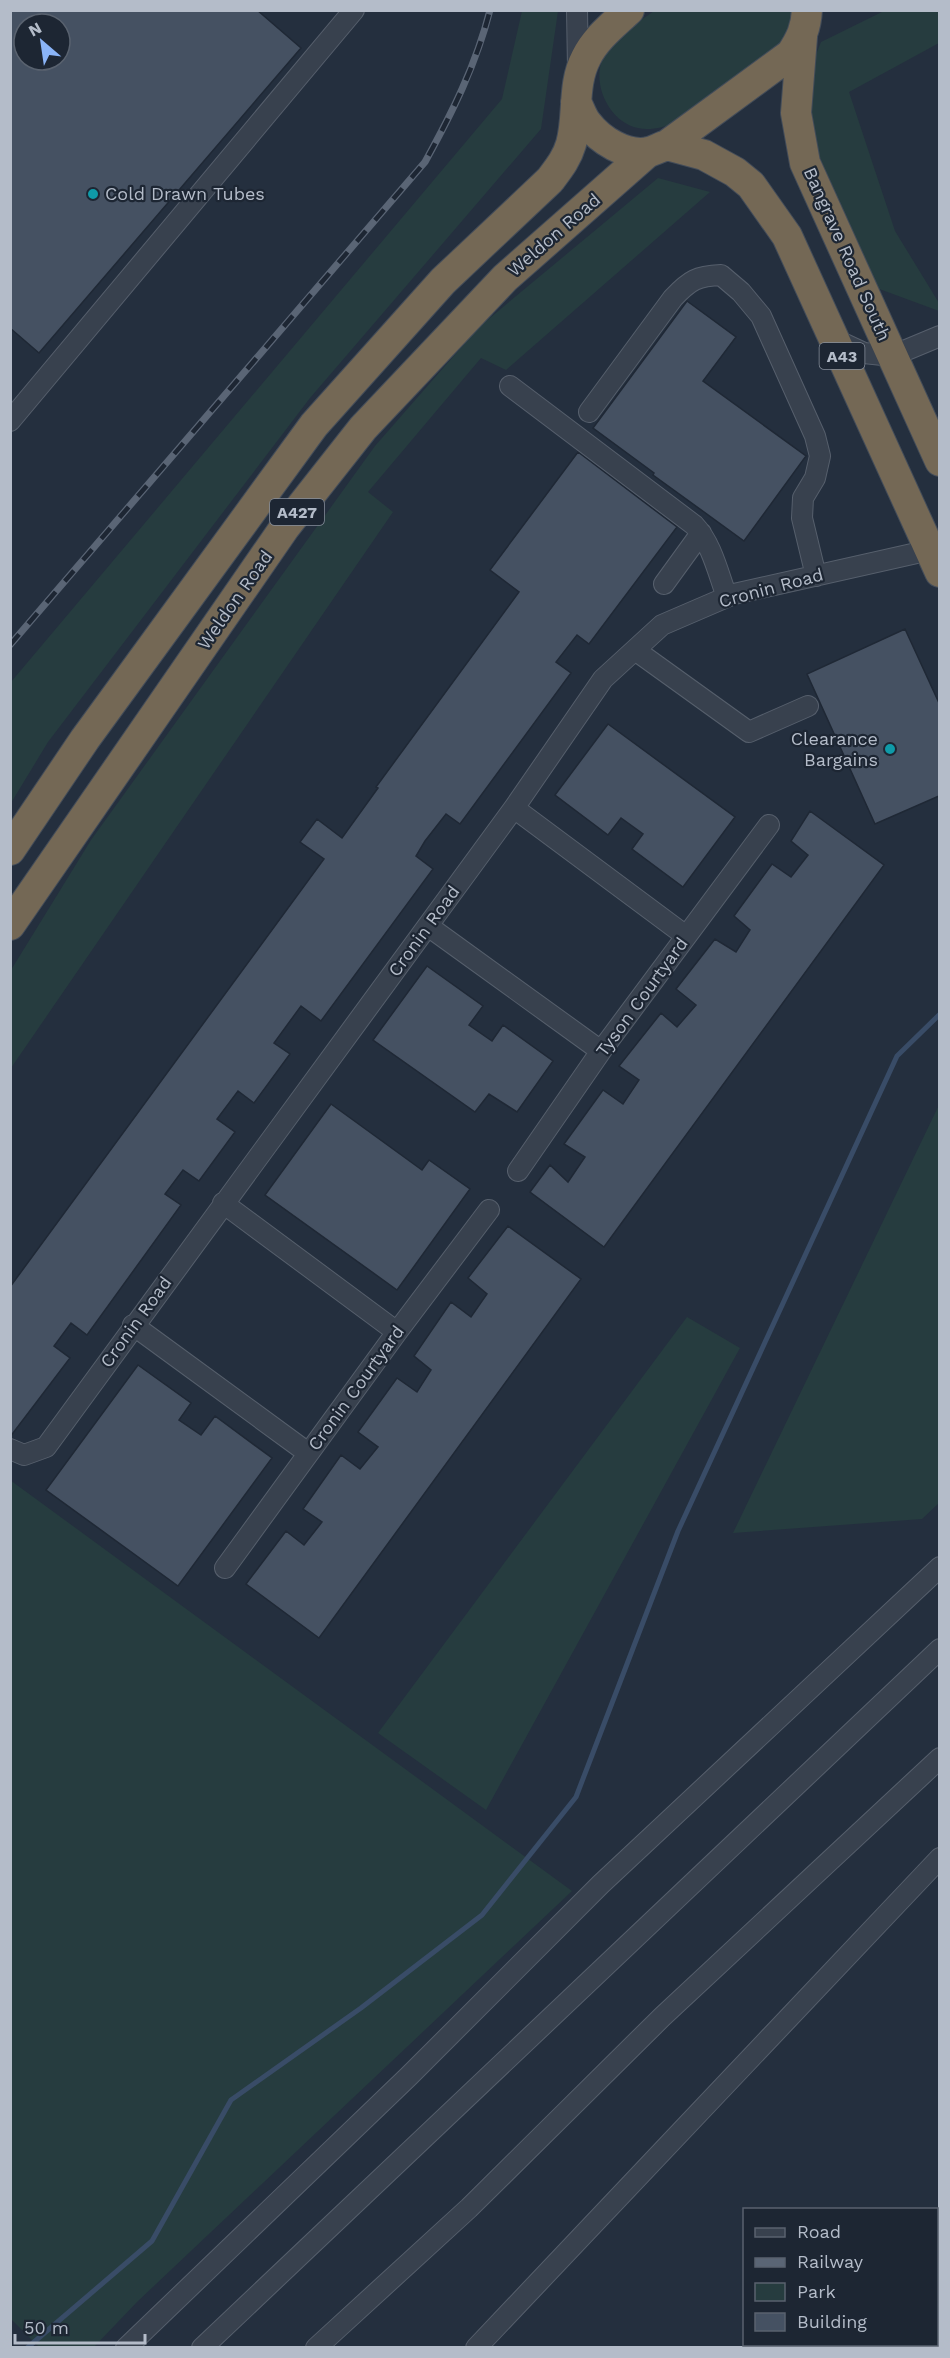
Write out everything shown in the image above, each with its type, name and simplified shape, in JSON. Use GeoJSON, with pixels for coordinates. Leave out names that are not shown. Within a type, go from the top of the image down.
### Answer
{"type":"FeatureCollection","features":[{"type":"Feature","properties":{"kind":"highway"},"geometry":{"type":"LineString","coordinates":[[577,92],[585,59],[596,42],[629,10]]}},
{"type":"Feature","properties":{"kind":"highway","name":"A43"},"geometry":{"type":"LineString","coordinates":[[657,148],[791,54],[808,20]]}},
{"type":"Feature","properties":{"kind":"highway","name":"Bangrave Road South"},"geometry":{"type":"LineString","coordinates":[[808,20],[796,113],[806,163],[939,460]]}},
{"type":"Feature","properties":{"kind":"highway","name":"A43"},"geometry":{"type":"LineString","coordinates":[[577,92],[586,122],[602,138],[619,148],[632,152],[657,148],[704,155],[717,161],[750,185],[787,236],[936,556]]}},
{"type":"Feature","properties":{"kind":"highway","name":"A427"},"geometry":{"type":"LineString","coordinates":[[10,850],[85,739],[314,425],[443,281],[550,180],[564,161],[572,143],[577,92]]}},
{"type":"Feature","properties":{"kind":"highway","name":"Weldon Road"},"geometry":{"type":"LineString","coordinates":[[10,925],[285,527],[363,428],[505,278],[657,148]]}},
{"type":"Feature","properties":{"kind":"street"},"geometry":{"type":"LineString","coordinates":[[10,422],[354,10]]}},
{"type":"Feature","properties":{"kind":"street"},"geometry":{"type":"LineString","coordinates":[[577,10],[577,92]]}},
{"type":"Feature","properties":{"kind":"street"},"geometry":{"type":"LineString","coordinates":[[589,412],[673,298],[688,282],[704,276],[721,275],[741,292],[761,316],[815,436],[819,456],[815,478],[804,498],[802,518],[816,576]]}},
{"type":"Feature","properties":{"kind":"street"},"geometry":{"type":"LineString","coordinates":[[834,339],[864,352],[892,356],[939,336]]}},
{"type":"Feature","properties":{"kind":"street"},"geometry":{"type":"LineString","coordinates":[[510,386],[686,517],[701,533],[727,597]]}},
{"type":"Feature","properties":{"kind":"street"},"geometry":{"type":"LineString","coordinates":[[664,584],[701,533]]}},
{"type":"Feature","properties":{"kind":"street","name":"Cronin Road"},"geometry":{"type":"LineString","coordinates":[[10,1449],[24,1455],[46,1447],[133,1325],[514,808],[603,679],[662,625],[727,597],[816,576],[936,556]]}},
{"type":"Feature","properties":{"kind":"street"},"geometry":{"type":"LineString","coordinates":[[635,650],[749,732],[808,705]]}},
{"type":"Feature","properties":{"kind":"street"},"geometry":{"type":"LineString","coordinates":[[514,808],[686,936]]}},
{"type":"Feature","properties":{"kind":"street","name":"Tyson Courtyard"},"geometry":{"type":"LineString","coordinates":[[518,1171],[601,1051],[769,825]]}},
{"type":"Feature","properties":{"kind":"street"},"geometry":{"type":"LineString","coordinates":[[428,926],[601,1051]]}},
{"type":"Feature","properties":{"kind":"street"},"geometry":{"type":"LineString","coordinates":[[223,1203],[397,1332]]}},
{"type":"Feature","properties":{"kind":"street","name":"Cronin Courtyard"},"geometry":{"type":"LineString","coordinates":[[225,1568],[489,1210]]}},
{"type":"Feature","properties":{"kind":"street"},"geometry":{"type":"LineString","coordinates":[[133,1325],[309,1453]]}},
{"type":"Feature","properties":{"kind":"street"},"geometry":{"type":"LineString","coordinates":[[126,2348],[409,2076],[601,1884],[939,1567]]}},
{"type":"Feature","properties":{"kind":"street"},"geometry":{"type":"LineString","coordinates":[[202,2348],[939,1649]]}},
{"type":"Feature","properties":{"kind":"street"},"geometry":{"type":"LineString","coordinates":[[316,2348],[469,2208],[662,2017],[939,1758]]}},
{"type":"Feature","properties":{"kind":"street"},"geometry":{"type":"LineString","coordinates":[[476,2348],[939,1858]]}},
{"type":"Feature","properties":{"kind":"green space"},"geometry":{"type":"Polygon","coordinates":[[[522,11],[558,11],[541,129],[310,398],[48,742],[11,803],[11,682],[502,99],[522,11]]]}},
{"type":"Feature","properties":{"kind":"green space"},"geometry":{"type":"Polygon","coordinates":[[[654,11],[793,11],[786,39],[675,123],[643,129],[628,125],[611,111],[601,90],[600,68],[603,58],[613,44],[654,11]]]}},
{"type":"Feature","properties":{"kind":"green space"},"geometry":{"type":"Polygon","coordinates":[[[884,11],[939,11],[939,43],[849,92],[895,231],[939,303],[939,311],[874,287],[815,146],[808,74],[821,42],[884,11]]]}},
{"type":"Feature","properties":{"kind":"green space"},"geometry":{"type":"Polygon","coordinates":[[[658,178],[710,192],[506,370],[481,358],[368,492],[393,512],[11,1068],[11,970],[91,840],[375,446],[479,327],[658,178]]]}},
{"type":"Feature","properties":{"kind":"green space"},"geometry":{"type":"Polygon","coordinates":[[[939,1105],[939,1503],[922,1519],[733,1533],[939,1105]]]}},
{"type":"Feature","properties":{"kind":"green space"},"geometry":{"type":"Polygon","coordinates":[[[687,1317],[740,1348],[486,1810],[378,1733],[687,1317]]]}},
{"type":"Feature","properties":{"kind":"green space"},"geometry":{"type":"Polygon","coordinates":[[[10,1480],[572,1891],[137,2302],[94,2347],[39,2347],[11,2319],[10,1480]]]}},
{"type":"Feature","properties":{"kind":"building","name":"Cold Drawn Tubes"},"geometry":{"type":"Polygon","coordinates":[[[10,10],[257,10],[301,48],[39,353],[10,328],[10,10]]]}},
{"type":"Feature","properties":{"kind":"building"},"geometry":{"type":"Polygon","coordinates":[[[687,301],[736,337],[703,381],[806,456],[744,541],[593,428],[687,301]]]}},
{"type":"Feature","properties":{"kind":"building"},"geometry":{"type":"Polygon","coordinates":[[[578,452],[677,527],[589,644],[577,635],[556,662],[571,673],[460,824],[446,814],[425,841],[416,856],[433,869],[321,1021],[301,1006],[274,1043],[290,1054],[254,1103],[238,1091],[217,1119],[235,1132],[199,1181],[183,1170],[165,1194],[181,1205],[87,1335],[71,1323],[54,1346],[70,1358],[10,1437],[10,1287],[324,859],[300,842],[317,819],[342,838],[378,788],[376,787],[519,592],[490,570],[578,452]]]}},
{"type":"Feature","properties":{"kind":"building","name":"Clearance Bargains"},"geometry":{"type":"Polygon","coordinates":[[[905,629],[939,703],[939,796],[875,824],[807,674],[905,629]]]}},
{"type":"Feature","properties":{"kind":"building"},"geometry":{"type":"Polygon","coordinates":[[[608,724],[735,817],[683,887],[632,849],[643,834],[621,818],[608,835],[555,795],[608,724]]]}},
{"type":"Feature","properties":{"kind":"building"},"geometry":{"type":"Polygon","coordinates":[[[810,811],[884,865],[604,1247],[530,1192],[550,1165],[568,1182],[585,1157],[564,1144],[603,1090],[623,1104],[639,1080],[619,1066],[661,1013],[677,1027],[696,1005],[676,989],[715,939],[736,952],[750,930],[734,916],[772,864],[791,877],[808,855],[791,841],[810,811]]]}},
{"type":"Feature","properties":{"kind":"building"},"geometry":{"type":"Polygon","coordinates":[[[427,966],[483,1006],[469,1025],[492,1041],[503,1025],[553,1061],[517,1112],[489,1094],[475,1112],[373,1040],[427,966]]]}},
{"type":"Feature","properties":{"kind":"building"},"geometry":{"type":"Polygon","coordinates":[[[331,1104],[422,1170],[429,1160],[470,1189],[397,1290],[265,1195],[331,1104]]]}},
{"type":"Feature","properties":{"kind":"building"},"geometry":{"type":"Polygon","coordinates":[[[508,1226],[581,1279],[319,1638],[246,1584],[286,1531],[304,1545],[322,1522],[303,1509],[341,1455],[360,1469],[378,1447],[358,1432],[397,1378],[417,1392],[431,1370],[414,1356],[451,1302],[471,1317],[487,1294],[468,1278],[508,1226]]]}},
{"type":"Feature","properties":{"kind":"building"},"geometry":{"type":"Polygon","coordinates":[[[138,1365],[191,1403],[179,1420],[201,1435],[215,1416],[272,1458],[178,1586],[46,1490],[138,1365]]]}},
{"type":"Feature","properties":{"kind":"waterway"},"geometry":{"type":"LineString","coordinates":[[27,2348],[152,2241],[231,2100],[361,2008],[482,1915],[576,1797],[678,1531],[897,1056],[940,1014]]}},
{"type":"Feature","properties":{"kind":"railway"},"geometry":{"type":"LineString","coordinates":[[10,645],[425,162],[462,88],[478,50],[490,10]]}},
{"type":"Feature","properties":{"kind":"place","name":"Cold Drawn Tubes"},"geometry":{"type":"Point","coordinates":[93,194]}},
{"type":"Feature","properties":{"kind":"place","name":"Clearance Bargains"},"geometry":{"type":"Point","coordinates":[890,749]}}]}
